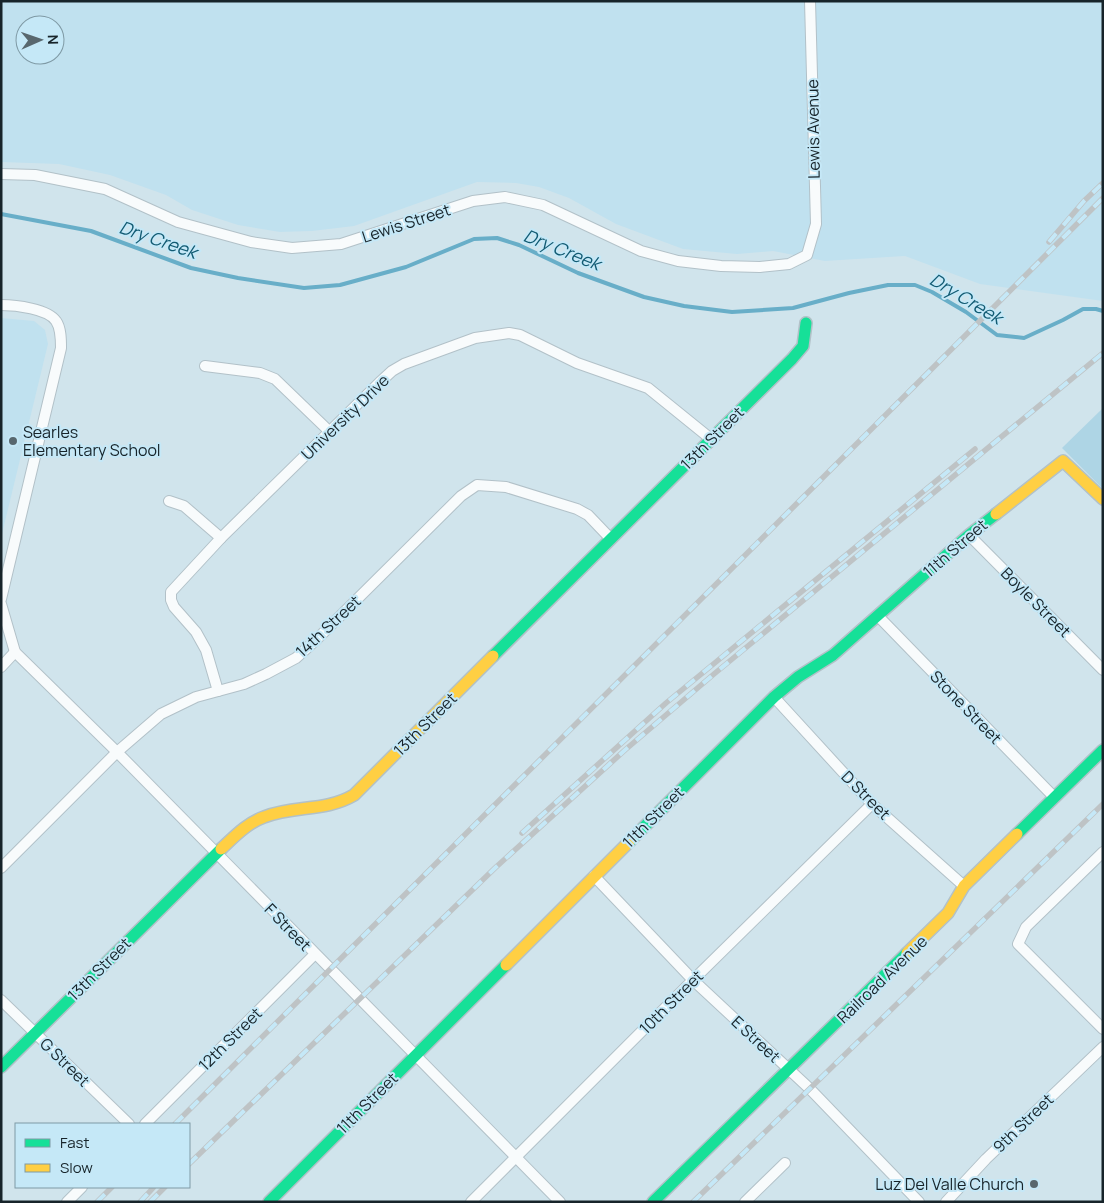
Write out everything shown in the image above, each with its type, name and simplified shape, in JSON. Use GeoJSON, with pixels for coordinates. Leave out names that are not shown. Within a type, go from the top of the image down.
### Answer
{"type":"FeatureCollection","features":[{"type":"Feature","properties":{"kind":"street","name":"Lewis Avenue"},"geometry":{"type":"LineString","coordinates":[[806,254],[816,224],[810,1]]}},
{"type":"Feature","properties":{"kind":"street","name":"Lewis Street"},"geometry":{"type":"LineString","coordinates":[[1,174],[35,175],[105,189],[178,222],[251,242],[292,248],[341,244],[473,201],[505,197],[543,205],[641,251],[678,261],[720,266],[760,267],[789,264],[806,254]]}},
{"type":"Feature","properties":{"kind":"street"},"geometry":{"type":"LineString","coordinates":[[1,304],[44,312],[56,322],[60,334],[61,348],[1,599]]}},
{"type":"Feature","properties":{"kind":"street","name":"13th Street"},"geometry":{"type":"LineString","coordinates":[[1,1067],[217,853],[246,827],[260,818],[272,814],[333,806],[346,801],[354,795],[610,538],[792,360],[803,346],[806,323]]}},
{"type":"Feature","properties":{"kind":"street","name":"University Drive"},"geometry":{"type":"LineString","coordinates":[[218,691],[206,650],[196,632],[174,608],[170,592],[221,538],[379,383],[392,371],[404,364],[476,338],[509,333],[520,335],[577,363],[648,388],[711,438]]}},
{"type":"Feature","properties":{"kind":"street"},"geometry":{"type":"LineString","coordinates":[[205,366],[260,374],[275,379],[330,432]]}},
{"type":"Feature","properties":{"kind":"street","name":"11th Street"},"geometry":{"type":"LineString","coordinates":[[269,1202],[774,697],[798,677],[833,655],[969,535],[1063,461],[1103,499]]}},
{"type":"Feature","properties":{"kind":"street","name":"14th Street"},"geometry":{"type":"LineString","coordinates":[[1,868],[117,752],[161,714],[196,697],[244,684],[296,658],[461,496],[477,485],[506,487],[577,508],[588,515],[610,538]]}},
{"type":"Feature","properties":{"kind":"street"},"geometry":{"type":"LineString","coordinates":[[169,501],[184,506],[221,538]]}},
{"type":"Feature","properties":{"kind":"street","name":"Boyle Street"},"geometry":{"type":"LineString","coordinates":[[969,535],[1103,670]]}},
{"type":"Feature","properties":{"kind":"street"},"geometry":{"type":"LineString","coordinates":[[1,604],[16,652],[1,667]]}},
{"type":"Feature","properties":{"kind":"street","name":"Stone Street"},"geometry":{"type":"LineString","coordinates":[[878,616],[1054,798]]}},
{"type":"Feature","properties":{"kind":"street","name":"F Street"},"geometry":{"type":"LineString","coordinates":[[16,652],[217,853],[560,1202]]}},
{"type":"Feature","properties":{"kind":"street","name":"D Street"},"geometry":{"type":"LineString","coordinates":[[774,697],[872,804],[964,886]]}},
{"type":"Feature","properties":{"kind":"street","name":"Railroad Avenue"},"geometry":{"type":"LineString","coordinates":[[653,1202],[948,913],[964,886],[1103,750]]}},
{"type":"Feature","properties":{"kind":"street","name":"10th Street"},"geometry":{"type":"LineString","coordinates":[[471,1202],[872,804]]}},
{"type":"Feature","properties":{"kind":"street"},"geometry":{"type":"LineString","coordinates":[[1103,852],[1026,927],[1018,944],[1103,1028]]}},
{"type":"Feature","properties":{"kind":"street","name":"E Street"},"geometry":{"type":"LineString","coordinates":[[594,876],[693,980],[835,1114],[919,1202]]}},
{"type":"Feature","properties":{"kind":"street","name":"12th Street"},"geometry":{"type":"LineString","coordinates":[[146,1123],[315,954]]}},
{"type":"Feature","properties":{"kind":"street","name":"G Street"},"geometry":{"type":"LineString","coordinates":[[1,1000],[128,1123]]}},
{"type":"Feature","properties":{"kind":"street","name":"9th Street"},"geometry":{"type":"LineString","coordinates":[[946,1202],[986,1159],[1103,1047]]}},
{"type":"Feature","properties":{"kind":"street"},"geometry":{"type":"LineString","coordinates":[[746,1202],[785,1163]]}},
{"type":"Feature","properties":{"kind":"street"},"geometry":{"type":"LineString","coordinates":[[67,1202],[81,1188]]}},
{"type":"Feature","properties":{"kind":"shaded area"},"geometry":{"type":"Polygon","coordinates":[[[1,1],[1103,1],[1103,301],[980,284],[905,256],[825,261],[773,251],[737,254],[683,249],[616,224],[569,198],[539,187],[516,183],[477,182],[354,226],[312,231],[280,232],[238,225],[192,210],[166,195],[110,175],[59,164],[1,162],[1,1]]]}},
{"type":"Feature","properties":{"kind":"shaded area","name":"Searles Elementary School"},"geometry":{"type":"Polygon","coordinates":[[[1,318],[34,321],[45,330],[48,344],[1,538],[1,318]]]}},
{"type":"Feature","properties":{"kind":"shaded area"},"geometry":{"type":"Polygon","coordinates":[[[1103,408],[1103,489],[1062,448],[1103,408]]]}},
{"type":"Feature","properties":{"kind":"waterway","name":"Dry Creek"},"geometry":{"type":"LineString","coordinates":[[1,214],[91,231],[191,268],[238,278],[304,288],[340,285],[406,267],[474,239],[497,238],[519,245],[578,273],[644,297],[684,306],[732,312],[793,308],[888,285],[915,285],[932,292],[966,312],[997,335],[1024,338],[1083,309],[1103,311]]}},
{"type":"Feature","properties":{"kind":"railway"},"geometry":{"type":"LineString","coordinates":[[1049,242],[1084,201],[1103,183]]}},
{"type":"Feature","properties":{"kind":"railway"},"geometry":{"type":"LineString","coordinates":[[176,1123],[1103,198]]}},
{"type":"Feature","properties":{"kind":"railway"},"geometry":{"type":"LineString","coordinates":[[190,1163],[495,868],[625,750],[714,674],[1103,353]]}},
{"type":"Feature","properties":{"kind":"railway"},"geometry":{"type":"LineString","coordinates":[[522,833],[666,703],[975,449]]}},
{"type":"Feature","properties":{"kind":"railway"},"geometry":{"type":"LineString","coordinates":[[693,1202],[1103,804]]}},
{"type":"Feature","properties":{"kind":"railway"},"geometry":{"type":"LineString","coordinates":[[97,1202],[111,1188]]}},
{"type":"Feature","properties":{"kind":"railway"},"geometry":{"type":"LineString","coordinates":[[140,1202],[153,1188]]}},
{"type":"Feature","properties":{"kind":"railway"},"geometry":{"type":"LineString","coordinates":[[150,1202],[164,1188]]}},
{"type":"Feature","properties":{"kind":"traffic: fast"},"geometry":{"type":"LineString","coordinates":[[493,656],[792,359],[803,346],[806,323]]}},
{"type":"Feature","properties":{"kind":"traffic: fast"},"geometry":{"type":"LineString","coordinates":[[629,842],[774,697],[798,677],[833,655],[969,535],[996,514]]}},
{"type":"Feature","properties":{"kind":"traffic: fast"},"geometry":{"type":"LineString","coordinates":[[1017,834],[1103,750]]}},
{"type":"Feature","properties":{"kind":"traffic: fast"},"geometry":{"type":"LineString","coordinates":[[1,1067],[221,849]]}},
{"type":"Feature","properties":{"kind":"traffic: fast"},"geometry":{"type":"LineString","coordinates":[[653,1202],[907,953]]}},
{"type":"Feature","properties":{"kind":"traffic: fast"},"geometry":{"type":"LineString","coordinates":[[269,1202],[506,965]]}},
{"type":"Feature","properties":{"kind":"traffic: slow"},"geometry":{"type":"LineString","coordinates":[[996,514],[1063,461],[1103,499]]}},
{"type":"Feature","properties":{"kind":"traffic: slow"},"geometry":{"type":"LineString","coordinates":[[221,849],[246,827],[264,817],[275,813],[332,804],[354,795],[493,656]]}},
{"type":"Feature","properties":{"kind":"traffic: slow"},"geometry":{"type":"LineString","coordinates":[[907,953],[948,913],[964,886],[1017,834]]}},
{"type":"Feature","properties":{"kind":"traffic: slow"},"geometry":{"type":"LineString","coordinates":[[506,965],[629,842]]}},
{"type":"Feature","properties":{"kind":"place","name":"Searles Elementary School"},"geometry":{"type":"Point","coordinates":[13,441]}},
{"type":"Feature","properties":{"kind":"place","name":"Luz Del Valle Church"},"geometry":{"type":"Point","coordinates":[1034,1184]}}]}
